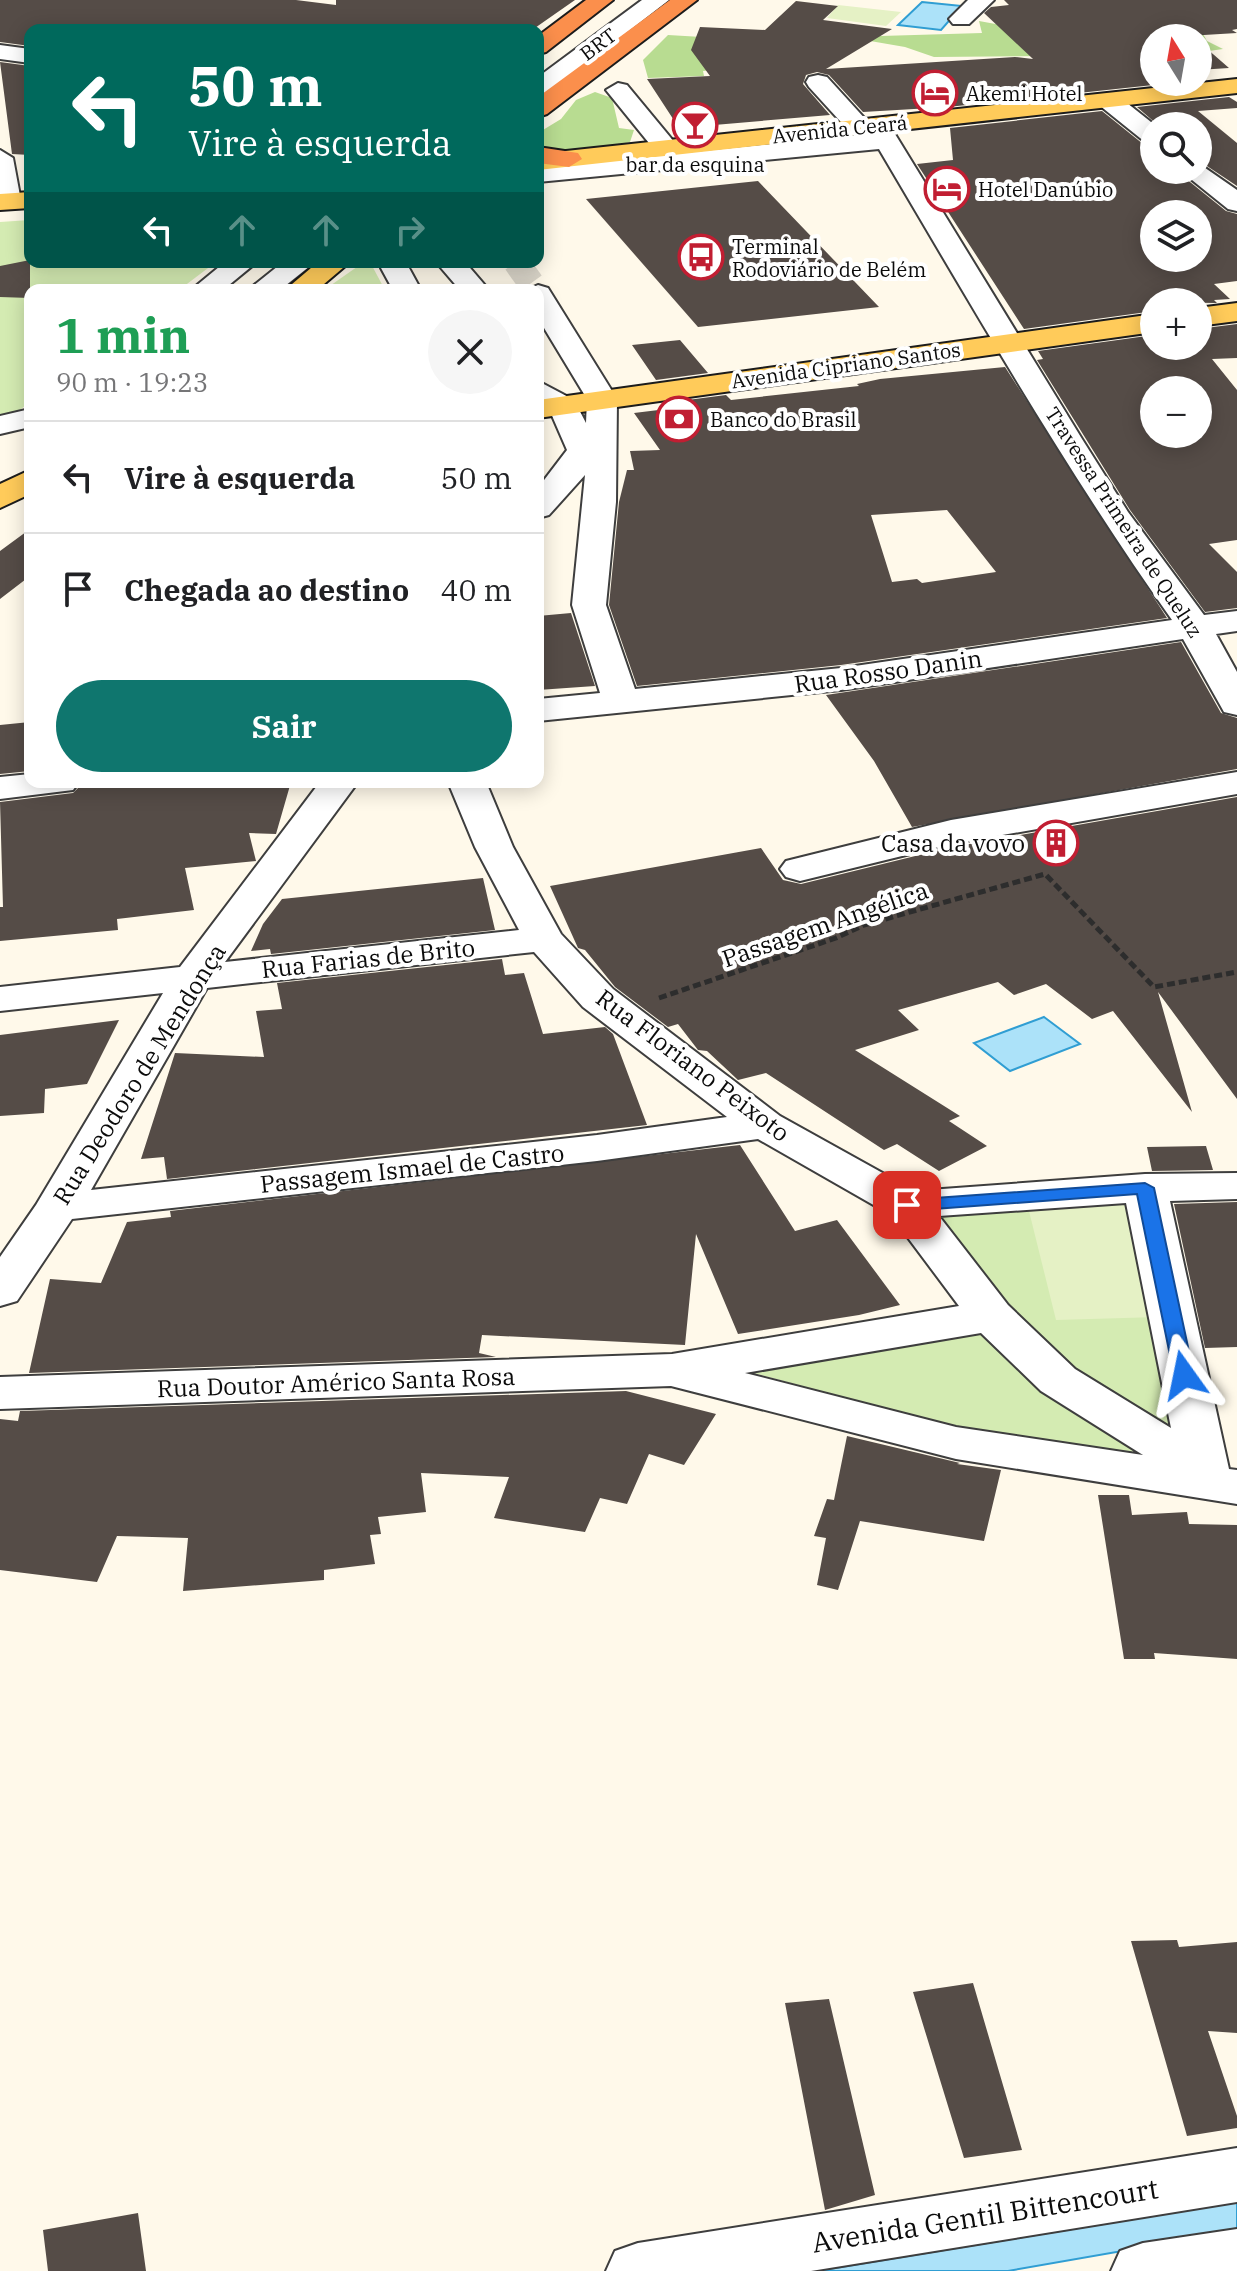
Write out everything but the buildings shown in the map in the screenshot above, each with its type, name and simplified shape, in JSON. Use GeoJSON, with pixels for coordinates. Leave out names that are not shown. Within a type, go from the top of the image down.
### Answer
{"type":"FeatureCollection","features":[{"type":"Feature","properties":{"kind":"highway"},"geometry":{"type":"LineString","coordinates":[[544,43],[601,0]]}},
{"type":"Feature","properties":{"kind":"highway"},"geometry":{"type":"LineString","coordinates":[[544,105],[685,0]]}},
{"type":"Feature","properties":{"kind":"highway"},"geometry":{"type":"LineString","coordinates":[[544,163],[569,159]]}},
{"type":"Feature","properties":{"kind":"main road","name":"Avenida Ceará"},"geometry":{"type":"LineString","coordinates":[[569,159],[874,131],[1237,86]]}},
{"type":"Feature","properties":{"kind":"main road"},"geometry":{"type":"LineString","coordinates":[[307,284],[328,268]]}},
{"type":"Feature","properties":{"kind":"main road"},"geometry":{"type":"LineString","coordinates":[[1212,315],[1237,312]]}},
{"type":"Feature","properties":{"kind":"main road","name":"Avenida Cipriano Santos"},"geometry":{"type":"LineString","coordinates":[[546,402],[602,399],[1140,325]]}},
{"type":"Feature","properties":{"kind":"street","name":"BRT"},"geometry":{"type":"LineString","coordinates":[[544,56],[618,0]]}},
{"type":"Feature","properties":{"kind":"street","name":"BRT"},"geometry":{"type":"LineString","coordinates":[[544,85],[657,0]]}},
{"type":"Feature","properties":{"kind":"street"},"geometry":{"type":"LineString","coordinates":[[961,19],[982,0]]}},
{"type":"Feature","properties":{"kind":"street"},"geometry":{"type":"LineString","coordinates":[[0,52],[24,55]]}},
{"type":"Feature","properties":{"kind":"street","name":"Travessa Primeira de Queluz"},"geometry":{"type":"LineString","coordinates":[[818,82],[874,131],[1009,342],[1114,515],[1193,625],[1237,704]]}},
{"type":"Feature","properties":{"kind":"street"},"geometry":{"type":"LineString","coordinates":[[618,90],[666,148]]}},
{"type":"Feature","properties":{"kind":"street"},"geometry":{"type":"LineString","coordinates":[[1108,100],[1140,126]]}},
{"type":"Feature","properties":{"kind":"street"},"geometry":{"type":"LineString","coordinates":[[544,164],[874,131]]}},
{"type":"Feature","properties":{"kind":"street"},"geometry":{"type":"LineString","coordinates":[[0,158],[14,207]]}},
{"type":"Feature","properties":{"kind":"street"},"geometry":{"type":"LineString","coordinates":[[1212,183],[1237,203]]}},
{"type":"Feature","properties":{"kind":"street"},"geometry":{"type":"LineString","coordinates":[[213,284],[235,268]]}},
{"type":"Feature","properties":{"kind":"street"},"geometry":{"type":"LineString","coordinates":[[270,284],[293,268]]}},
{"type":"Feature","properties":{"kind":"street"},"geometry":{"type":"LineString","coordinates":[[455,268],[470,284]]}},
{"type":"Feature","properties":{"kind":"street"},"geometry":{"type":"LineString","coordinates":[[544,304],[602,399],[600,502],[589,605],[621,701]]}},
{"type":"Feature","properties":{"kind":"street"},"geometry":{"type":"LineString","coordinates":[[544,501],[576,465],[583,450],[546,402]]}},
{"type":"Feature","properties":{"kind":"street"},"geometry":{"type":"LineString","coordinates":[[0,427],[24,420]]}},
{"type":"Feature","properties":{"kind":"street"},"geometry":{"type":"LineString","coordinates":[[0,427],[24,431]]}},
{"type":"Feature","properties":{"kind":"street"},"geometry":{"type":"LineString","coordinates":[[0,448],[24,450]]}},
{"type":"Feature","properties":{"kind":"street"},"geometry":{"type":"LineString","coordinates":[[544,504],[600,502]]}},
{"type":"Feature","properties":{"kind":"street"},"geometry":{"type":"LineString","coordinates":[[544,694],[601,689],[578,610]]}},
{"type":"Feature","properties":{"kind":"street","name":"Rua Rosso Danin"},"geometry":{"type":"LineString","coordinates":[[544,709],[841,679],[1193,625],[1237,621]]}},
{"type":"Feature","properties":{"kind":"street"},"geometry":{"type":"LineString","coordinates":[[800,869],[951,832],[1237,783]]}},
{"type":"Feature","properties":{"kind":"street"},"geometry":{"type":"LineString","coordinates":[[0,788],[24,786]]}},
{"type":"Feature","properties":{"kind":"street","name":"Rua Deodoro de Mendonça"},"geometry":{"type":"LineString","coordinates":[[0,1291],[58,1207],[194,976],[335,788]]}},
{"type":"Feature","properties":{"kind":"street","name":"Rua Floriano Peixoto"},"geometry":{"type":"LineString","coordinates":[[469,788],[494,847],[544,939],[598,998],[765,1125],[907,1205],[991,1316],[1058,1380],[1216,1479]]}},
{"type":"Feature","properties":{"kind":"street","name":"Rua Farias de Brito"},"geometry":{"type":"LineString","coordinates":[[0,999],[544,939]]}},
{"type":"Feature","properties":{"kind":"street","name":"Passagem Ismael de Castro"},"geometry":{"type":"LineString","coordinates":[[58,1207],[597,1148],[765,1125]]}},
{"type":"Feature","properties":{"kind":"street"},"geometry":{"type":"LineString","coordinates":[[907,1205],[1145,1188],[1237,1186]]}},
{"type":"Feature","properties":{"kind":"street"},"geometry":{"type":"LineString","coordinates":[[1145,1188],[1216,1479]]}},
{"type":"Feature","properties":{"kind":"street","name":"Rua Doutor Américo Santa Rosa"},"geometry":{"type":"LineString","coordinates":[[0,1393],[672,1370],[991,1316]]}},
{"type":"Feature","properties":{"kind":"street","name":"Rua Doutor Américo Santa Rosa"},"geometry":{"type":"LineString","coordinates":[[672,1370],[956,1443],[1216,1479]]}},
{"type":"Feature","properties":{"kind":"street","name":"Avenida Gentil Bittencourt"},"geometry":{"type":"LineString","coordinates":[[638,2271],[1237,2175]]}},
{"type":"Feature","properties":{"kind":"street"},"geometry":{"type":"LineString","coordinates":[[1143,2271],[1237,2257]]}},
{"type":"Feature","properties":{"kind":"path","name":"Passagem Angélica"},"geometry":{"type":"LineString","coordinates":[[617,1012],[765,964],[864,925],[1045,874],[1154,987],[1237,972]]}},
{"type":"Feature","properties":{"kind":"green space"},"geometry":{"type":"Polygon","coordinates":[[[838,5],[901,12],[886,26],[827,18],[838,5]]]}},
{"type":"Feature","properties":{"kind":"green space"},"geometry":{"type":"Polygon","coordinates":[[[979,21],[1001,25],[1140,25],[1140,40],[1051,56],[934,57],[905,47],[847,37],[982,33],[979,21]]]}},
{"type":"Feature","properties":{"kind":"green space"},"geometry":{"type":"Polygon","coordinates":[[[668,35],[736,39],[732,68],[703,71],[704,76],[648,78],[643,60],[668,35]]]}},
{"type":"Feature","properties":{"kind":"green space"},"geometry":{"type":"Polygon","coordinates":[[[595,92],[612,98],[619,128],[634,130],[630,142],[578,155],[544,151],[544,129],[561,119],[576,100],[595,92]]]}},
{"type":"Feature","properties":{"kind":"green space"},"geometry":{"type":"Polygon","coordinates":[[[24,220],[24,268],[208,268],[187,284],[24,284],[24,407],[7,420],[0,419],[0,222],[24,220]]]}},
{"type":"Feature","properties":{"kind":"green space"},"geometry":{"type":"Polygon","coordinates":[[[355,268],[373,268],[382,284],[333,284],[355,268]]]}},
{"type":"Feature","properties":{"kind":"green space"},"geometry":{"type":"Polygon","coordinates":[[[1135,1199],[1198,1475],[965,1430],[739,1369],[1012,1323],[926,1210],[1135,1199]]]}},
{"type":"Feature","properties":{"kind":"green space"},"geometry":{"type":"Polygon","coordinates":[[[1126,1204],[1158,1317],[1056,1320],[1028,1207],[1126,1204]]]}},
{"type":"Feature","properties":{"kind":"water"},"geometry":{"type":"Polygon","coordinates":[[[922,2],[962,6],[941,30],[898,25],[922,2]]]}},
{"type":"Feature","properties":{"kind":"water"},"geometry":{"type":"Polygon","coordinates":[[[1044,1017],[1080,1044],[1010,1071],[974,1043],[1044,1017]]]}},
{"type":"Feature","properties":{"kind":"water"},"geometry":{"type":"Polygon","coordinates":[[[1237,2202],[1237,2231],[1008,2271],[817,2271],[1237,2202]]]}},
{"type":"Feature","properties":{"kind":"tunnel"},"geometry":{"type":"LineString","coordinates":[[520,268],[532,284]]}},
{"type":"Feature","properties":{"kind":"place","name":"Akemi Hotel"},"geometry":{"type":"Point","coordinates":[935,93]}},
{"type":"Feature","properties":{"kind":"place","name":"bar da esquina"},"geometry":{"type":"Point","coordinates":[695,125]}},
{"type":"Feature","properties":{"kind":"place","name":"Hotel Danúbio"},"geometry":{"type":"Point","coordinates":[947,189]}},
{"type":"Feature","properties":{"kind":"place","name":"Terminal Rodoviário de Belém"},"geometry":{"type":"Point","coordinates":[701,257]}},
{"type":"Feature","properties":{"kind":"place","name":"Banco do Brasil"},"geometry":{"type":"Point","coordinates":[679,419]}},
{"type":"Feature","properties":{"kind":"place","name":"Casa da vovo"},"geometry":{"type":"Point","coordinates":[1056,843]}},
{"type":"Feature","properties":{"kind":"route"},"geometry":{"type":"LineString","coordinates":[[907,1205],[1145,1188],[1184,1375]]}}]}
